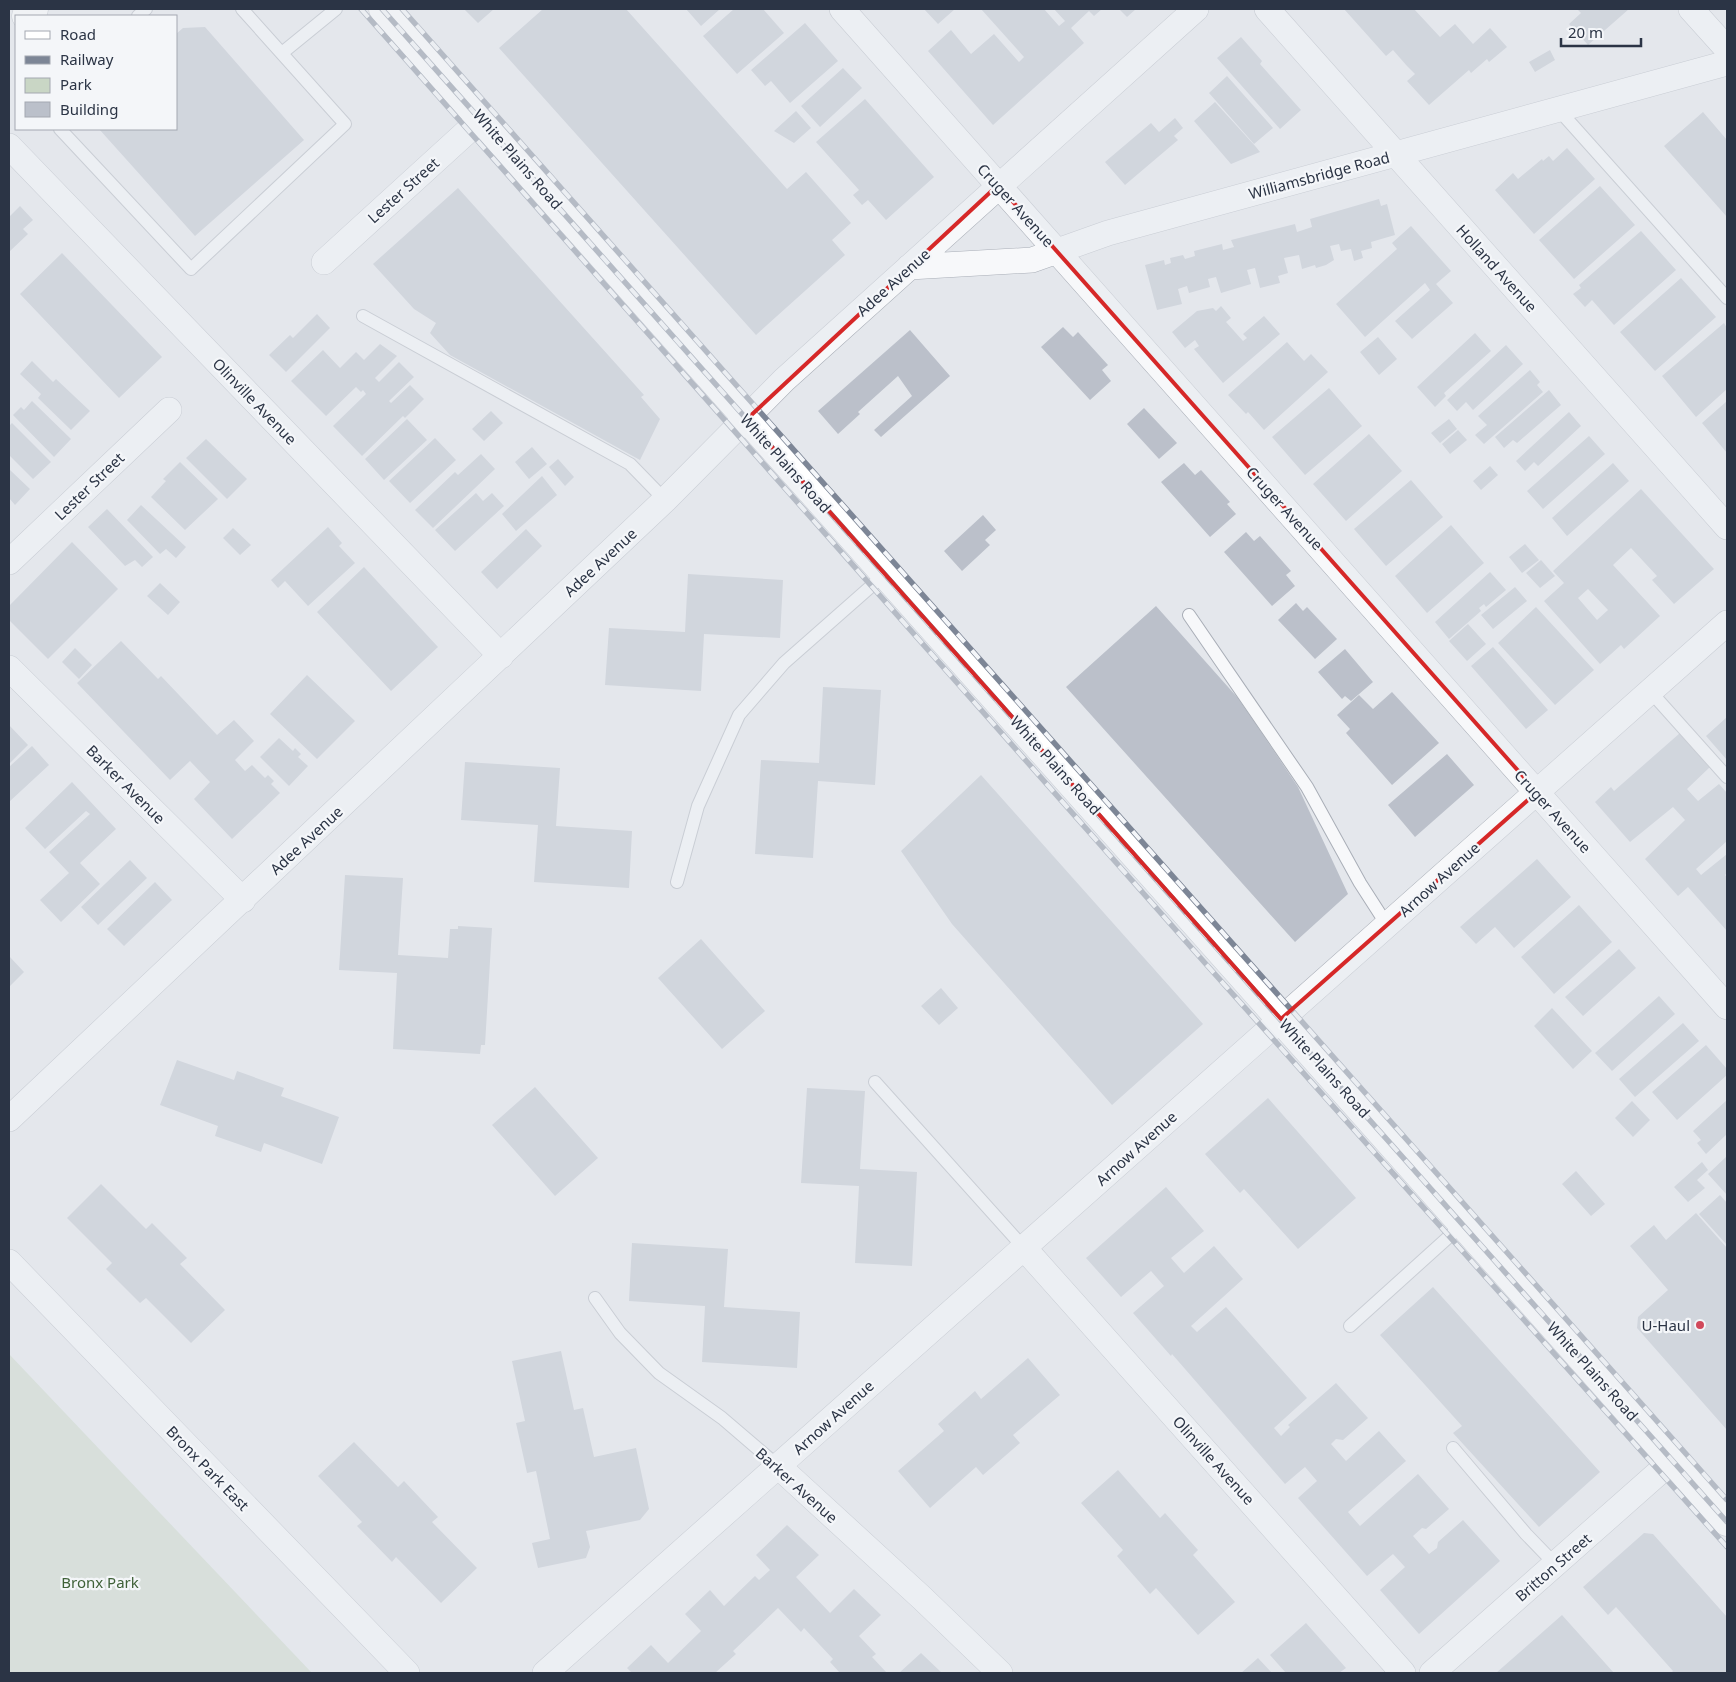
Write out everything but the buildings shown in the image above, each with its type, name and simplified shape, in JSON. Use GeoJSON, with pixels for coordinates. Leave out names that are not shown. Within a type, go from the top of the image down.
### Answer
{"type":"FeatureCollection","features":[{"type":"Feature","properties":{"kind":"main road","name":"White Plains Road"},"geometry":{"type":"LineString","coordinates":[[384,9],[1727,1522]]}},
{"type":"Feature","properties":{"kind":"street","name":"Cruger Avenue"},"geometry":{"type":"LineString","coordinates":[[842,9],[1727,1007]]}},
{"type":"Feature","properties":{"kind":"street","name":"Adee Avenue"},"geometry":{"type":"LineString","coordinates":[[9,1120],[666,500],[784,380],[998,185],[1196,9]]}},
{"type":"Feature","properties":{"kind":"street","name":"Holland Avenue"},"geometry":{"type":"LineString","coordinates":[[1267,9],[1727,527]]}},
{"type":"Feature","properties":{"kind":"street"},"geometry":{"type":"LineString","coordinates":[[1691,9],[1727,49]]}},
{"type":"Feature","properties":{"kind":"street","name":"Williamsbridge Road"},"geometry":{"type":"LineString","coordinates":[[909,266],[1032,260],[1108,233],[1727,63]]}},
{"type":"Feature","properties":{"kind":"street","name":"Lester Street"},"geometry":{"type":"LineString","coordinates":[[324,262],[482,118]]}},
{"type":"Feature","properties":{"kind":"street","name":"Olinville Avenue"},"geometry":{"type":"LineString","coordinates":[[9,146],[501,656]]}},
{"type":"Feature","properties":{"kind":"street","name":"Lester Street"},"geometry":{"type":"LineString","coordinates":[[9,562],[169,410]]}},
{"type":"Feature","properties":{"kind":"street","name":"Arnow Avenue"},"geometry":{"type":"LineString","coordinates":[[545,1673],[1727,623]]}},
{"type":"Feature","properties":{"kind":"street","name":"Barker Avenue"},"geometry":{"type":"LineString","coordinates":[[9,668],[243,900]]}},
{"type":"Feature","properties":{"kind":"street","name":"Olinville Avenue"},"geometry":{"type":"LineString","coordinates":[[1024,1248],[1403,1673]]}},
{"type":"Feature","properties":{"kind":"street","name":"Bronx Park East"},"geometry":{"type":"LineString","coordinates":[[9,1262],[407,1673]]}},
{"type":"Feature","properties":{"kind":"street","name":"Britton Street"},"geometry":{"type":"LineString","coordinates":[[1432,1673],[1673,1460]]}},
{"type":"Feature","properties":{"kind":"street","name":"Barker Avenue"},"geometry":{"type":"LineString","coordinates":[[778,1466],[922,1598],[1000,1673]]}},
{"type":"Feature","properties":{"kind":"lane"},"geometry":{"type":"LineString","coordinates":[[61,130],[191,270],[345,124],[242,9]]}},
{"type":"Feature","properties":{"kind":"lane"},"geometry":{"type":"LineString","coordinates":[[282,54],[336,9]]}},
{"type":"Feature","properties":{"kind":"lane"},"geometry":{"type":"LineString","coordinates":[[1558,109],[1727,298]]}},
{"type":"Feature","properties":{"kind":"lane"},"geometry":{"type":"LineString","coordinates":[[363,316],[630,464],[666,500]]}},
{"type":"Feature","properties":{"kind":"lane"},"geometry":{"type":"LineString","coordinates":[[677,882],[698,806],[739,715],[784,663],[885,574]]}},
{"type":"Feature","properties":{"kind":"lane"},"geometry":{"type":"LineString","coordinates":[[1189,615],[1307,787],[1360,883],[1387,925]]}},
{"type":"Feature","properties":{"kind":"lane"},"geometry":{"type":"LineString","coordinates":[[1650,691],[1727,777]]}},
{"type":"Feature","properties":{"kind":"lane"},"geometry":{"type":"LineString","coordinates":[[875,1082],[1024,1248]]}},
{"type":"Feature","properties":{"kind":"lane"},"geometry":{"type":"LineString","coordinates":[[1350,1326],[1463,1224]]}},
{"type":"Feature","properties":{"kind":"lane","name":"Barker Avenue"},"geometry":{"type":"LineString","coordinates":[[595,1298],[620,1333],[659,1373],[722,1418],[778,1466]]}},
{"type":"Feature","properties":{"kind":"lane"},"geometry":{"type":"LineString","coordinates":[[1453,1448],[1526,1534],[1555,1564]]}},
{"type":"Feature","properties":{"kind":"highlighted area"},"geometry":{"type":"Polygon","coordinates":[[[998,185],[1537,792],[1281,1019],[747,419],[998,185]]]}},
{"type":"Feature","properties":{"kind":"green space","name":"Bronx Park"},"geometry":{"type":"Polygon","coordinates":[[[9,1354],[312,1673],[9,1673],[9,1354]]]}},
{"type":"Feature","properties":{"kind":"railway"},"geometry":{"type":"LineString","coordinates":[[361,9],[1205,963],[1727,1547]]}},
{"type":"Feature","properties":{"kind":"railway"},"geometry":{"type":"LineString","coordinates":[[382,9],[1727,1522]]}},
{"type":"Feature","properties":{"kind":"railway"},"geometry":{"type":"LineString","coordinates":[[402,9],[1727,1500]]}},
{"type":"Feature","properties":{"kind":"place","name":"U-Haul"},"geometry":{"type":"Point","coordinates":[1700,1325]}}]}
